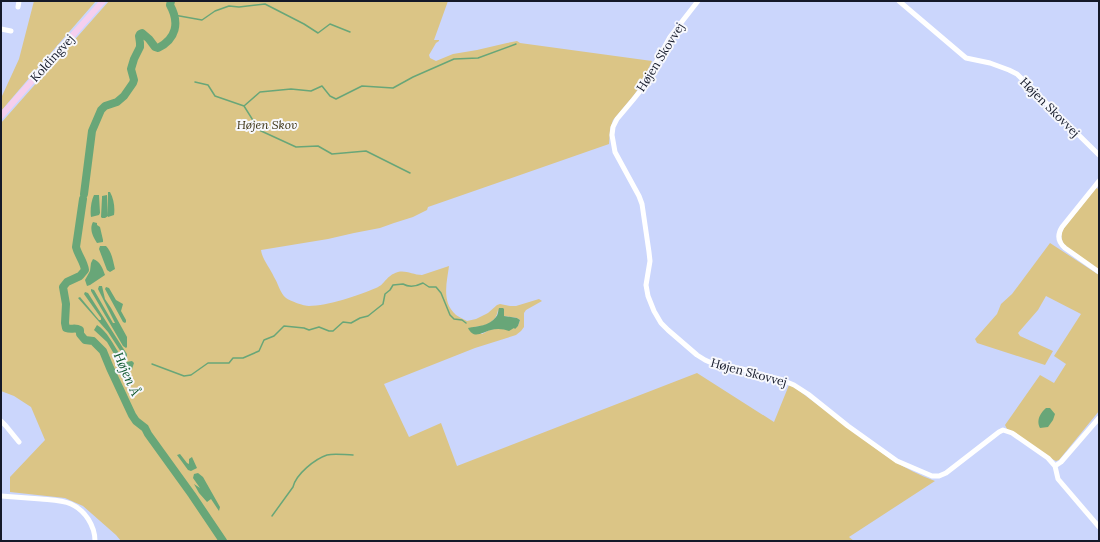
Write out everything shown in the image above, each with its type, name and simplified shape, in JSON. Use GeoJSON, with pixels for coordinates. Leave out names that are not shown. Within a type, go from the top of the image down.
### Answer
{"type":"FeatureCollection","features":[{"type":"Feature","properties":{"kind":"main road","name":"Koldingvej"},"geometry":{"type":"LineString","coordinates":[[1,116],[103,1]]}},
{"type":"Feature","properties":{"kind":"street","name":"Højen Skovvej"},"geometry":{"type":"LineString","coordinates":[[698,1],[670,37],[641,90],[617,119],[613,127],[612,135],[612,143],[615,152],[642,204],[650,261],[646,285],[648,296],[661,323],[698,355],[714,364],[742,369],[794,384],[848,426],[897,461],[932,476],[939,476],[946,473],[999,432],[1003,430],[1012,433],[1048,458],[1055,466],[1058,479],[1099,528]]}},
{"type":"Feature","properties":{"kind":"street","name":"Højen Skovvej"},"geometry":{"type":"LineString","coordinates":[[899,1],[966,58],[990,63],[1017,74],[1099,155]]}},
{"type":"Feature","properties":{"kind":"street"},"geometry":{"type":"LineString","coordinates":[[1,29],[11,31]]}},
{"type":"Feature","properties":{"kind":"street"},"geometry":{"type":"LineString","coordinates":[[1099,181],[1062,227],[1059,241],[1065,248],[1099,272]]}},
{"type":"Feature","properties":{"kind":"street"},"geometry":{"type":"LineString","coordinates":[[1055,466],[1061,462],[1099,418]]}},
{"type":"Feature","properties":{"kind":"street"},"geometry":{"type":"LineString","coordinates":[[1,421],[19,442]]}},
{"type":"Feature","properties":{"kind":"street"},"geometry":{"type":"LineString","coordinates":[[1,496],[61,501],[72,504],[81,510],[87,517],[92,526],[95,541]]}},
{"type":"Feature","properties":{"kind":"green space"},"geometry":{"type":"Polygon","coordinates":[[[34,1],[96,1],[1,111],[1,96],[19,59],[34,1]]]}},
{"type":"Feature","properties":{"kind":"green space","name":"Højen Skov"},"geometry":{"type":"Polygon","coordinates":[[[109,1],[448,1],[434,40],[439,41],[436,43],[429,55],[430,58],[436,61],[453,54],[517,41],[520,43],[652,61],[642,83],[613,120],[610,129],[609,144],[428,207],[427,210],[413,217],[380,228],[328,239],[261,250],[264,260],[282,293],[286,298],[294,302],[309,306],[316,306],[353,297],[376,288],[390,276],[398,272],[422,275],[449,266],[446,285],[448,304],[456,315],[467,321],[476,319],[488,313],[500,304],[516,306],[539,299],[542,301],[526,310],[524,313],[524,327],[516,335],[475,348],[384,384],[409,437],[441,423],[457,466],[697,373],[774,422],[789,385],[794,387],[883,453],[913,472],[935,481],[849,537],[854,541],[121,541],[83,506],[65,498],[10,492],[10,477],[45,440],[31,407],[14,396],[1,391],[1,123],[109,1]],[[498,310],[495,318],[489,323],[472,327],[482,334],[491,330],[508,329],[518,326],[520,320],[517,318],[504,316],[498,310]]]}},
{"type":"Feature","properties":{"kind":"green space"},"geometry":{"type":"Polygon","coordinates":[[[1096,188],[1099,189],[1099,270],[1065,246],[1062,237],[1064,228],[1096,188]]]}},
{"type":"Feature","properties":{"kind":"green space"},"geometry":{"type":"Polygon","coordinates":[[[1050,243],[1099,275],[1099,411],[1059,460],[1056,461],[1007,429],[1005,425],[1040,375],[1054,383],[1066,364],[1054,356],[1081,314],[1046,296],[1038,310],[1018,333],[1020,336],[1053,351],[1045,365],[977,343],[975,339],[997,314],[1001,304],[1012,294],[1050,243]]]}},
{"type":"Feature","properties":{"kind":"shaded area"},"geometry":{"type":"Polygon","coordinates":[[[108,192],[110,192],[114,204],[114,215],[108,217],[108,192]]]}},
{"type":"Feature","properties":{"kind":"shaded area"},"geometry":{"type":"Polygon","coordinates":[[[94,195],[99,195],[100,213],[99,215],[91,217],[91,206],[94,195]]]}},
{"type":"Feature","properties":{"kind":"shaded area"},"geometry":{"type":"Polygon","coordinates":[[[107,195],[108,216],[102,218],[102,196],[107,195]]]}},
{"type":"Feature","properties":{"kind":"shaded area"},"geometry":{"type":"Polygon","coordinates":[[[93,222],[97,223],[100,227],[103,242],[97,243],[94,238],[91,230],[93,222]]]}},
{"type":"Feature","properties":{"kind":"shaded area"},"geometry":{"type":"Polygon","coordinates":[[[100,246],[106,246],[111,254],[115,269],[110,272],[107,270],[99,249],[100,246]]]}},
{"type":"Feature","properties":{"kind":"shaded area"},"geometry":{"type":"Polygon","coordinates":[[[93,259],[99,263],[105,275],[87,286],[85,280],[90,271],[93,259]]]}},
{"type":"Feature","properties":{"kind":"shaded area"},"geometry":{"type":"Polygon","coordinates":[[[99,286],[102,286],[105,299],[127,337],[126,348],[123,346],[91,291],[91,289],[94,290],[113,323],[115,323],[98,289],[99,286]]]}},
{"type":"Feature","properties":{"kind":"shaded area"},"geometry":{"type":"Polygon","coordinates":[[[106,287],[109,288],[116,300],[123,304],[121,311],[126,320],[125,323],[123,322],[105,289],[106,287]]]}},
{"type":"Feature","properties":{"kind":"shaded area"},"geometry":{"type":"Polygon","coordinates":[[[85,292],[88,293],[127,354],[127,357],[123,356],[123,359],[126,362],[132,361],[134,363],[132,369],[126,371],[107,342],[94,330],[97,325],[101,328],[110,338],[119,353],[122,354],[108,332],[78,298],[80,297],[99,320],[101,320],[84,294],[85,292]]]}},
{"type":"Feature","properties":{"kind":"shaded area"},"geometry":{"type":"Polygon","coordinates":[[[499,308],[504,309],[504,316],[517,318],[520,320],[515,329],[514,328],[509,331],[496,329],[478,334],[473,334],[470,332],[468,328],[483,325],[493,320],[497,315],[499,308]]]}},
{"type":"Feature","properties":{"kind":"shaded area"},"geometry":{"type":"Polygon","coordinates":[[[1046,408],[1050,408],[1055,414],[1048,427],[1040,428],[1038,423],[1039,417],[1046,408]]]}},
{"type":"Feature","properties":{"kind":"shaded area"},"geometry":{"type":"Polygon","coordinates":[[[180,454],[189,464],[189,459],[192,457],[197,468],[191,471],[188,470],[177,455],[180,454]]]}},
{"type":"Feature","properties":{"kind":"shaded area"},"geometry":{"type":"Polygon","coordinates":[[[198,473],[203,477],[220,507],[219,511],[211,499],[207,502],[199,493],[194,484],[200,488],[193,478],[194,474],[198,473]]]}},
{"type":"Feature","properties":{"kind":"waterway","name":"Højen Å"},"geometry":{"type":"LineString","coordinates":[[84,194],[92,131],[101,110],[105,106],[117,102],[124,96],[133,83],[134,80],[131,69],[140,47],[140,34],[142,33],[155,47],[158,48],[169,40],[175,24],[175,18],[170,5],[171,1]]}},
{"type":"Feature","properties":{"kind":"waterway"},"geometry":{"type":"LineString","coordinates":[[174,15],[202,20],[215,11],[229,6],[239,7],[265,4],[318,33],[330,24],[350,32]]}},
{"type":"Feature","properties":{"kind":"waterway"},"geometry":{"type":"LineString","coordinates":[[195,82],[208,85],[215,96],[244,106],[260,92],[291,89],[311,91],[322,86],[330,96],[336,99],[362,86],[393,88],[413,77],[454,59],[478,58],[516,44]]}},
{"type":"Feature","properties":{"kind":"waterway"},"geometry":{"type":"LineString","coordinates":[[244,106],[259,130],[296,147],[318,146],[332,154],[366,151],[410,173]]}},
{"type":"Feature","properties":{"kind":"waterway","name":"Højen Å"},"geometry":{"type":"LineString","coordinates":[[83,199],[76,247],[85,270],[80,276],[67,282],[63,287],[66,304],[66,328],[80,330],[80,334],[85,340],[93,341],[103,351],[132,415],[136,421],[145,428],[223,541]]}},
{"type":"Feature","properties":{"kind":"waterway"},"geometry":{"type":"LineString","coordinates":[[152,364],[184,376],[191,375],[208,363],[229,363],[233,358],[243,358],[259,351],[264,340],[274,336],[284,326],[309,330],[319,327],[333,331],[343,322],[351,323],[368,316],[383,304],[385,294],[393,285],[403,284],[413,286],[423,283],[429,287],[436,287],[441,293],[450,315],[454,319],[462,320],[466,323]]}},
{"type":"Feature","properties":{"kind":"waterway"},"geometry":{"type":"LineString","coordinates":[[272,516],[293,487],[298,477],[312,463],[327,455],[353,455]]}}]}
